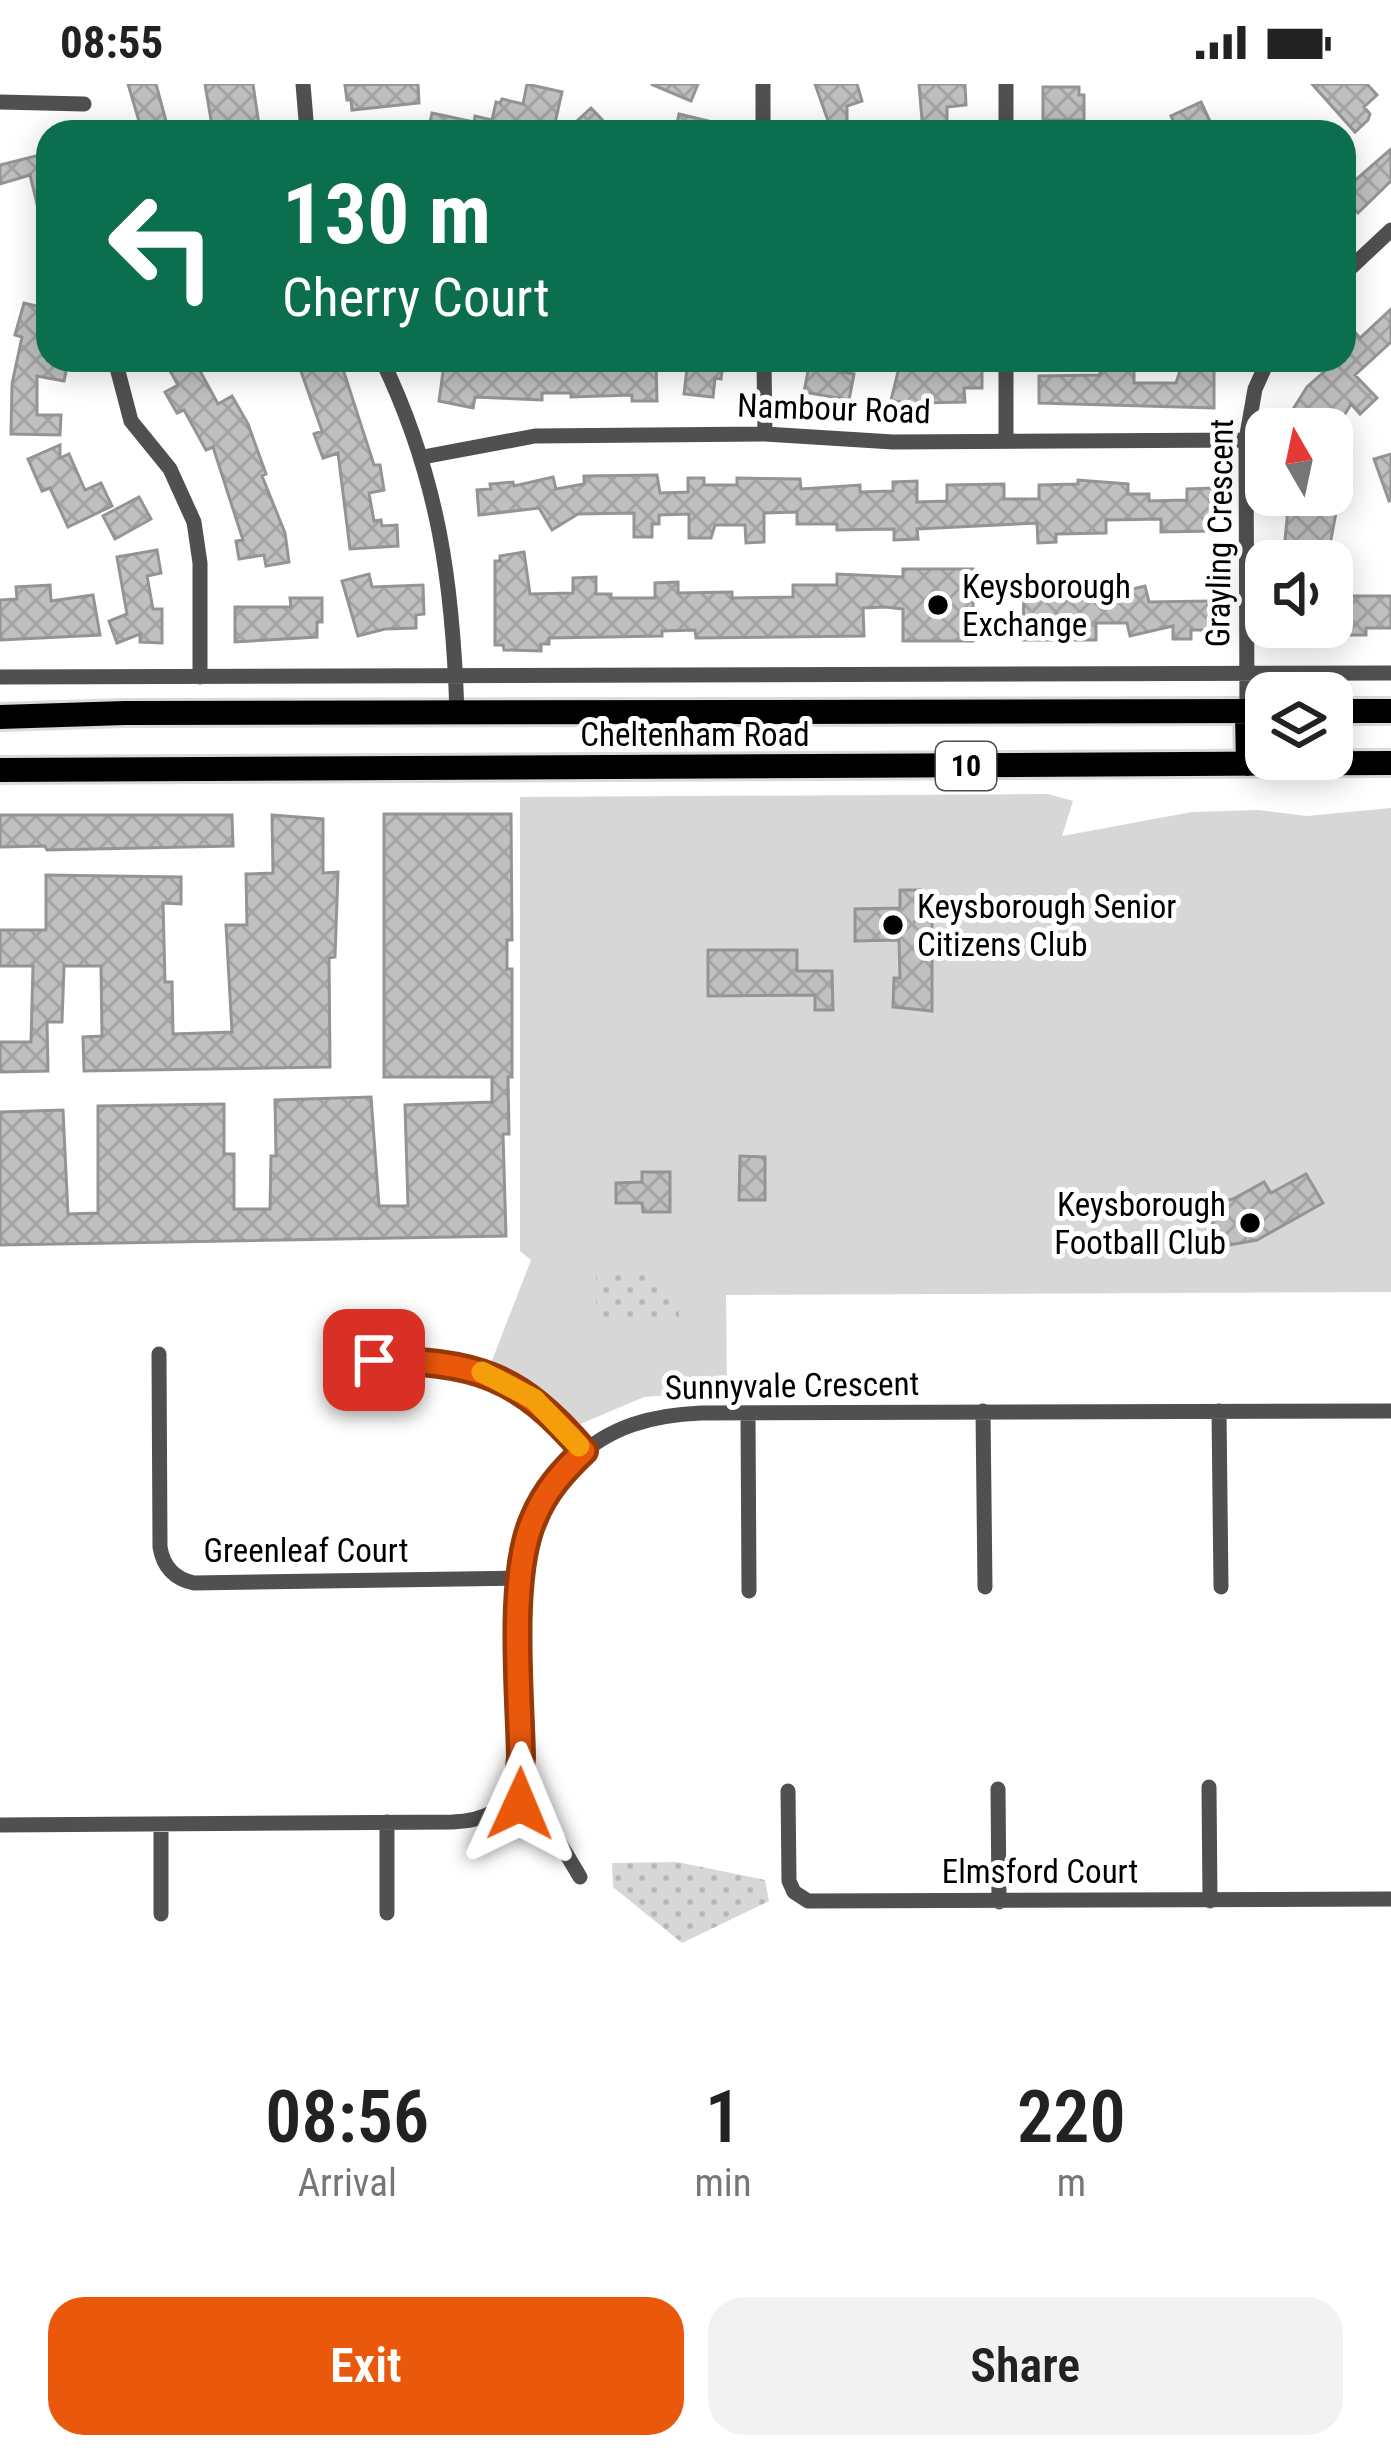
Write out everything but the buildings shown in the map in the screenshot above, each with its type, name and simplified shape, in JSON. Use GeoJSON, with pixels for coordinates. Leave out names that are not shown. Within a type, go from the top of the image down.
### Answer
{"type":"FeatureCollection","features":[{"type":"Feature","properties":{"kind":"main road","name":"Cheltenham Road"},"geometry":{"type":"LineString","coordinates":[[0,717],[1245,711]]}},
{"type":"Feature","properties":{"kind":"main road"},"geometry":{"type":"LineString","coordinates":[[1353,711],[1391,711]]}},
{"type":"Feature","properties":{"kind":"main road","name":"Cheltenham Road"},"geometry":{"type":"LineString","coordinates":[[1353,763],[1391,763]]}},
{"type":"Feature","properties":{"kind":"main road","name":"Cheltenham Road"},"geometry":{"type":"LineString","coordinates":[[0,770],[1245,764]]}},
{"type":"Feature","properties":{"kind":"street"},"geometry":{"type":"LineString","coordinates":[[303,84],[306,120]]}},
{"type":"Feature","properties":{"kind":"street"},"geometry":{"type":"LineString","coordinates":[[763,84],[763,120]]}},
{"type":"Feature","properties":{"kind":"street"},"geometry":{"type":"LineString","coordinates":[[1006,84],[1006,120]]}},
{"type":"Feature","properties":{"kind":"street"},"geometry":{"type":"LineString","coordinates":[[0,102],[84,104]]}},
{"type":"Feature","properties":{"kind":"street"},"geometry":{"type":"LineString","coordinates":[[1356,263],[1391,230]]}},
{"type":"Feature","properties":{"kind":"street"},"geometry":{"type":"LineString","coordinates":[[118,372],[131,421],[170,469],[194,522],[200,563],[200,677]]}},
{"type":"Feature","properties":{"kind":"street"},"geometry":{"type":"LineString","coordinates":[[388,372],[423,458],[448,562],[457,714]]}},
{"type":"Feature","properties":{"kind":"street"},"geometry":{"type":"LineString","coordinates":[[764,372],[765,434]]}},
{"type":"Feature","properties":{"kind":"street"},"geometry":{"type":"LineString","coordinates":[[1006,372],[1006,441]]}},
{"type":"Feature","properties":{"kind":"street","name":"Grayling Crescent"},"geometry":{"type":"LineString","coordinates":[[1252,408],[1263,372]]}},
{"type":"Feature","properties":{"kind":"street","name":"Nambour Road"},"geometry":{"type":"LineString","coordinates":[[423,458],[535,436],[765,434],[871,442],[1245,440]]}},
{"type":"Feature","properties":{"kind":"street","name":"Grayling Crescent"},"geometry":{"type":"LineString","coordinates":[[1246,516],[1246,672]]}},
{"type":"Feature","properties":{"kind":"street","name":"Cheltenham Road"},"geometry":{"type":"LineString","coordinates":[[0,677],[1245,673]]}},
{"type":"Feature","properties":{"kind":"street","name":"Cheltenham Road"},"geometry":{"type":"LineString","coordinates":[[1353,673],[1391,673]]}},
{"type":"Feature","properties":{"kind":"street","name":"Greenleaf Court"},"geometry":{"type":"LineString","coordinates":[[160,1354],[160,1547],[165,1564],[178,1577],[194,1582],[521,1578]]}},
{"type":"Feature","properties":{"kind":"street"},"geometry":{"type":"LineString","coordinates":[[374,1360],[427,1361],[479,1371],[534,1399],[584,1451]]}},
{"type":"Feature","properties":{"kind":"street"},"geometry":{"type":"LineString","coordinates":[[1220,1411],[1221,1588]]}},
{"type":"Feature","properties":{"kind":"street","name":"Sunnyvale Crescent"},"geometry":{"type":"LineString","coordinates":[[511,1797],[521,1758],[521,1578],[532,1521],[550,1487],[604,1437],[650,1419],[748,1412],[1391,1411]]}},
{"type":"Feature","properties":{"kind":"street"},"geometry":{"type":"LineString","coordinates":[[748,1412],[749,1591]]}},
{"type":"Feature","properties":{"kind":"street"},"geometry":{"type":"LineString","coordinates":[[983,1412],[985,1587]]}},
{"type":"Feature","properties":{"kind":"street"},"geometry":{"type":"LineString","coordinates":[[1209,1787],[1210,1900]]}},
{"type":"Feature","properties":{"kind":"street"},"geometry":{"type":"LineString","coordinates":[[998,1790],[999,1902]]}},
{"type":"Feature","properties":{"kind":"street","name":"Elmsford Court"},"geometry":{"type":"LineString","coordinates":[[788,1791],[789,1881],[801,1898],[830,1902],[1391,1899]]}},
{"type":"Feature","properties":{"kind":"street"},"geometry":{"type":"LineString","coordinates":[[0,1825],[475,1821],[498,1810],[511,1797],[557,1840],[580,1877]]}},
{"type":"Feature","properties":{"kind":"street"},"geometry":{"type":"LineString","coordinates":[[387,1822],[387,1913]]}},
{"type":"Feature","properties":{"kind":"street"},"geometry":{"type":"LineString","coordinates":[[161,1824],[161,1914]]}},
{"type":"Feature","properties":{"kind":"shaded area"},"geometry":{"type":"Polygon","coordinates":[[[1048,794],[1073,801],[1062,836],[1192,812],[1259,810],[1307,816],[1391,808],[1391,1292],[726,1295],[727,1390],[644,1397],[578,1425],[542,1392],[491,1363],[531,1260],[520,1251],[520,797],[1048,794]]]}},
{"type":"Feature","properties":{"kind":"shaded area"},"geometry":{"type":"Polygon","coordinates":[[[596,1270],[650,1272],[679,1297],[679,1322],[596,1322],[596,1270]]]}},
{"type":"Feature","properties":{"kind":"shaded area"},"geometry":{"type":"Polygon","coordinates":[[[677,1862],[765,1880],[769,1901],[682,1943],[613,1887],[612,1863],[677,1862]]]}},
{"type":"Feature","properties":{"kind":"slow traffic"},"geometry":{"type":"LineString","coordinates":[[482,1372],[534,1399],[579,1446]]}},
{"type":"Feature","properties":{"kind":"place","name":"Keysborough Exchange"},"geometry":{"type":"Point","coordinates":[938,605]}},
{"type":"Feature","properties":{"kind":"place","name":"Keysborough Senior Citizens Club"},"geometry":{"type":"Point","coordinates":[893,925]}},
{"type":"Feature","properties":{"kind":"place","name":"Keysborough Football Club"},"geometry":{"type":"Point","coordinates":[1250,1223]}},
{"type":"Feature","properties":{"kind":"route"},"geometry":{"type":"LineString","coordinates":[[374,1360],[427,1361],[479,1371],[534,1399],[584,1451],[550,1487],[532,1521],[523,1557],[521,1758],[511,1797],[520,1804]]}}]}
